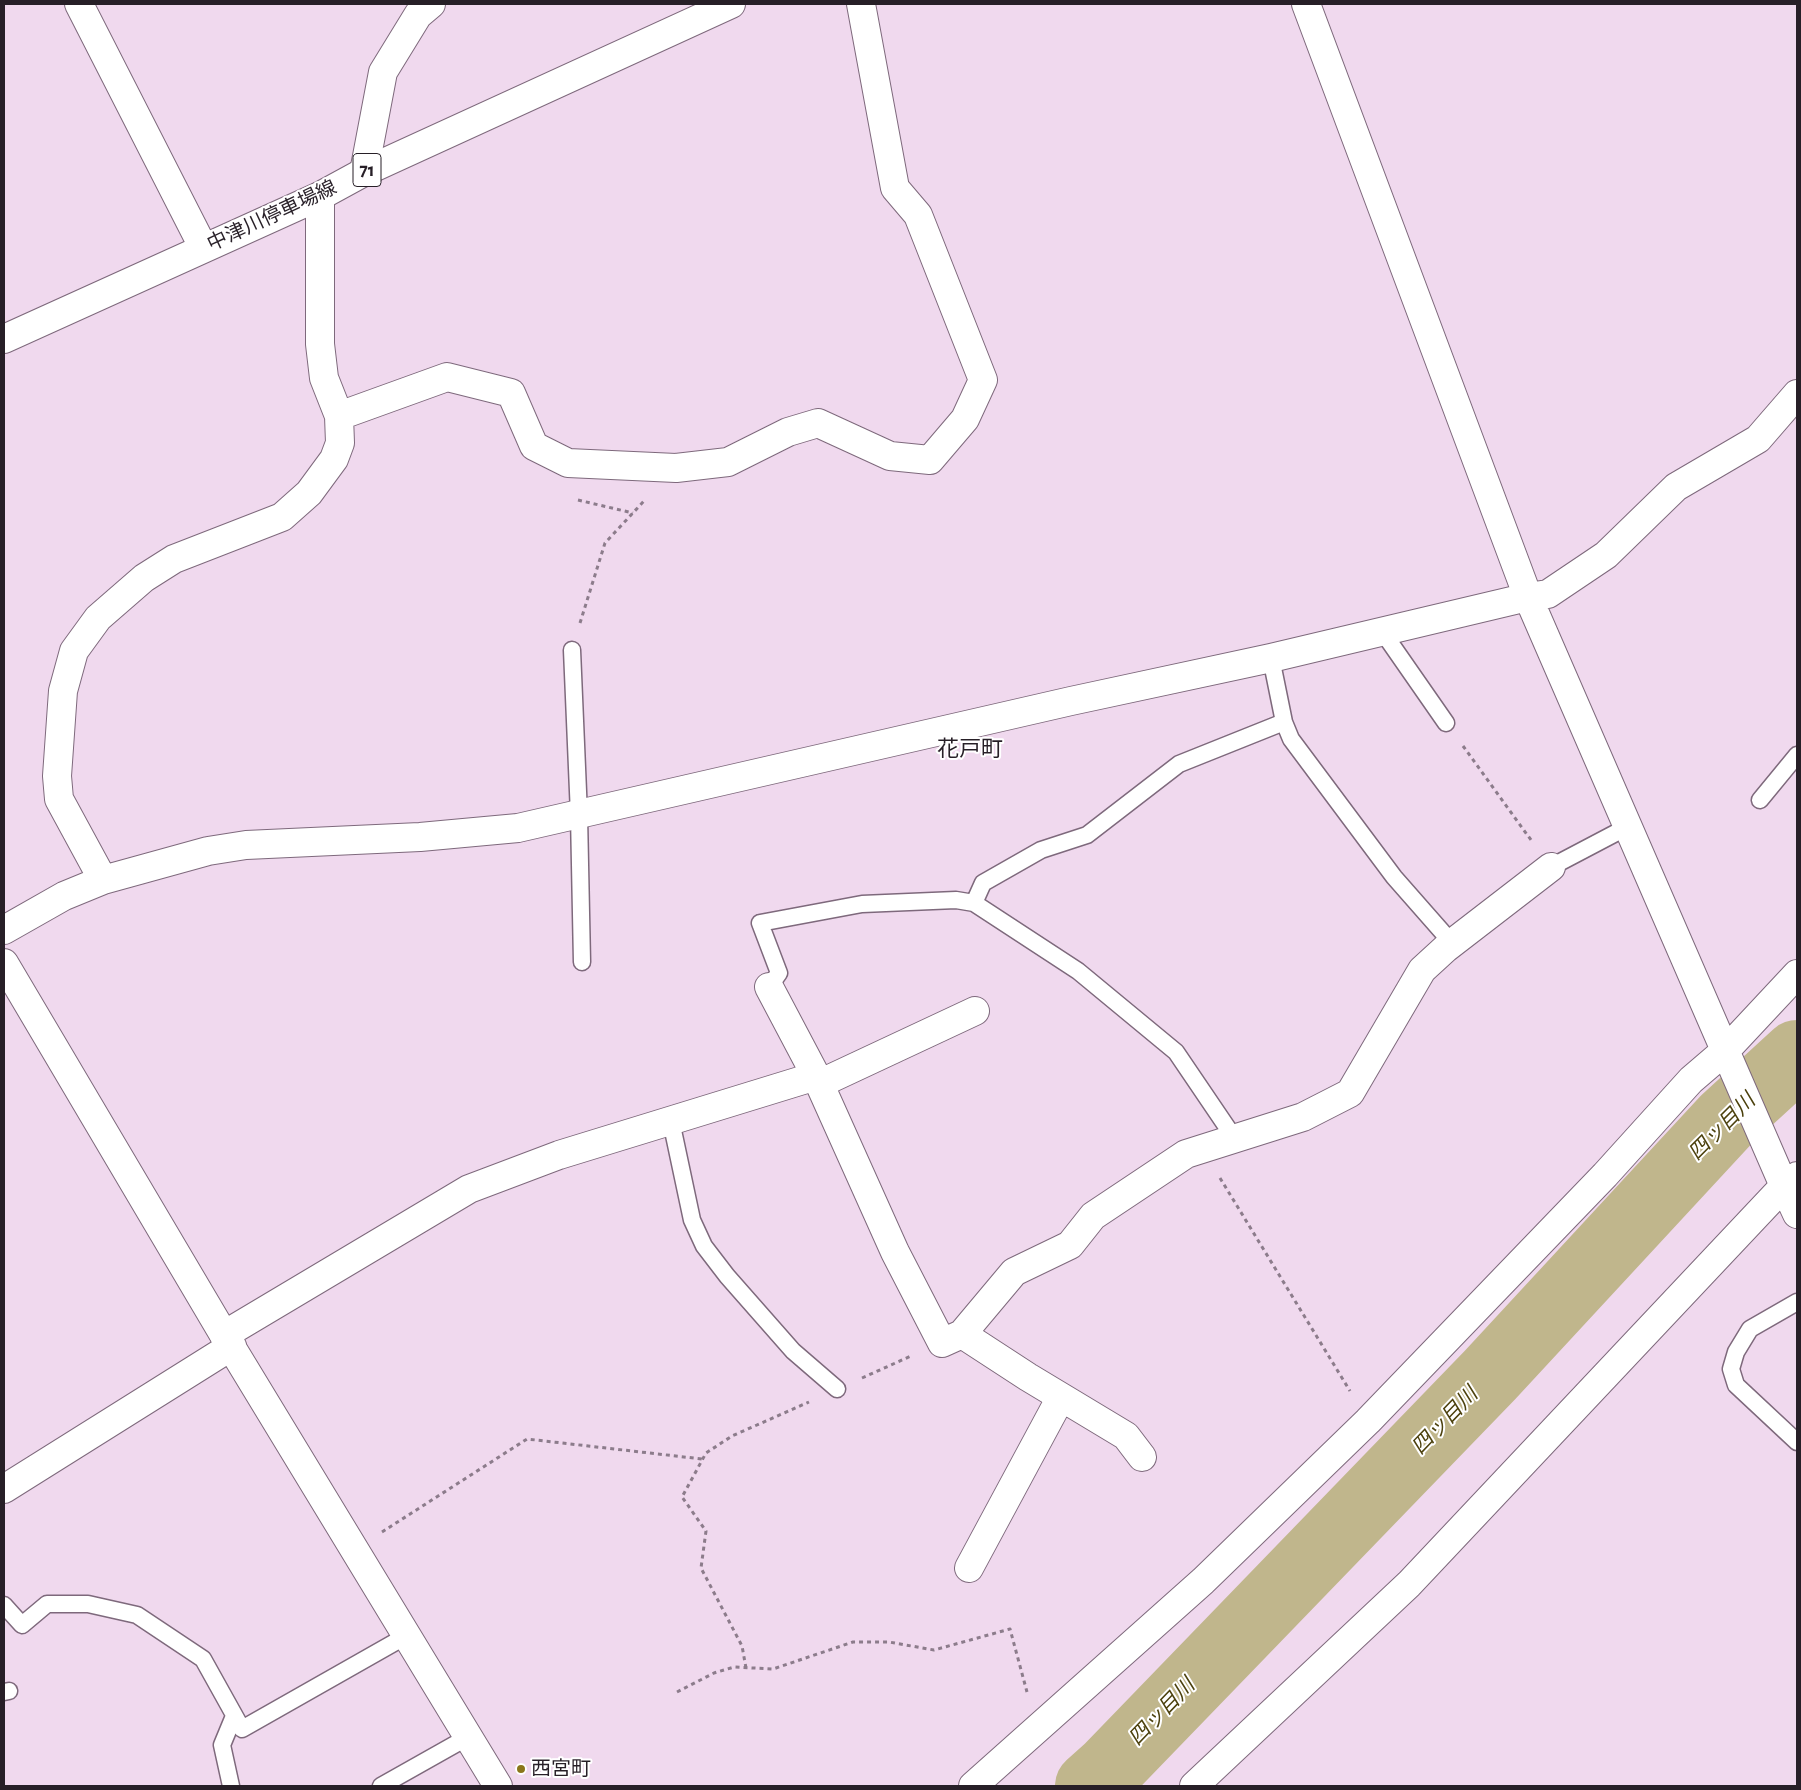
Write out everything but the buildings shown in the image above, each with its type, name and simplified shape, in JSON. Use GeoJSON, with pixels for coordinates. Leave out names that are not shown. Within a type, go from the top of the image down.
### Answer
{"type":"FeatureCollection","features":[{"type":"Feature","properties":{"kind":"street"},"geometry":{"type":"LineString","coordinates":[[79,4],[203,247]]}},
{"type":"Feature","properties":{"kind":"street"},"geometry":{"type":"LineString","coordinates":[[364,172],[383,72],[418,15],[431,4]]}},
{"type":"Feature","properties":{"kind":"street","name":"中津川停車場線"},"geometry":{"type":"LineString","coordinates":[[4,339],[203,247],[320,196],[364,172],[731,4]]}},
{"type":"Feature","properties":{"kind":"street"},"geometry":{"type":"LineString","coordinates":[[339,416],[447,377],[511,394],[534,446],[568,463],[676,468],[728,462],[788,432],[818,422],[890,456],[930,460],[965,419],[983,380],[918,215],[896,188],[861,4]]}},
{"type":"Feature","properties":{"kind":"street"},"geometry":{"type":"LineString","coordinates":[[1306,4],[1528,597],[1726,1050],[1790,1181],[1797,1214]]}},
{"type":"Feature","properties":{"kind":"street"},"geometry":{"type":"LineString","coordinates":[[103,880],[59,799],[57,776],[63,691],[74,651],[98,618],[144,578],[174,559],[282,517],[309,493],[334,459],[340,444],[339,416],[324,378],[320,344],[320,196]]}},
{"type":"Feature","properties":{"kind":"street"},"geometry":{"type":"LineString","coordinates":[[4,930],[64,896],[103,880],[208,850],[246,846],[420,837],[518,828],[1071,701],[1271,658],[1528,597],[1548,594],[1606,555],[1676,487],[1758,439],[1797,394]]}},
{"type":"Feature","properties":{"kind":"street"},"geometry":{"type":"LineString","coordinates":[[952,1338],[1014,1272],[1070,1245],[1094,1216],[1186,1154],[1304,1117],[1350,1093],[1422,970],[1452,943],[1551,867]]}},
{"type":"Feature","properties":{"kind":"street"},"geometry":{"type":"LineString","coordinates":[[5,971],[498,1786]]}},
{"type":"Feature","properties":{"kind":"street"},"geometry":{"type":"LineString","coordinates":[[973,1786],[1203,1581],[1368,1421],[1605,1175],[1691,1080],[1726,1050],[1797,974]]}},
{"type":"Feature","properties":{"kind":"street"},"geometry":{"type":"LineString","coordinates":[[769,987],[817,1080],[895,1252],[952,1338],[1061,1397],[1126,1436],[1142,1457]]}},
{"type":"Feature","properties":{"kind":"street"},"geometry":{"type":"LineString","coordinates":[[4,1489],[228,1341],[469,1189],[559,1155],[817,1080],[975,1011]]}},
{"type":"Feature","properties":{"kind":"street"},"geometry":{"type":"LineString","coordinates":[[1194,1786],[1409,1584],[1790,1181]]}},
{"type":"Feature","properties":{"kind":"street"},"geometry":{"type":"LineString","coordinates":[[970,1568],[1061,1397]]}},
{"type":"Feature","properties":{"kind":"lane"},"geometry":{"type":"LineString","coordinates":[[1382,631],[1446,723]]}},
{"type":"Feature","properties":{"kind":"lane"},"geometry":{"type":"LineString","coordinates":[[572,650],[579,815],[582,962]]}},
{"type":"Feature","properties":{"kind":"lane"},"geometry":{"type":"LineString","coordinates":[[1271,658],[1284,722],[1290,739],[1394,877],[1452,943]]}},
{"type":"Feature","properties":{"kind":"lane"},"geometry":{"type":"LineString","coordinates":[[974,903],[983,882],[1041,850],[1088,834],[1179,764],[1284,722]]}},
{"type":"Feature","properties":{"kind":"lane"},"geometry":{"type":"LineString","coordinates":[[1760,800],[1797,755]]}},
{"type":"Feature","properties":{"kind":"lane"},"geometry":{"type":"LineString","coordinates":[[1551,867],[1629,826]]}},
{"type":"Feature","properties":{"kind":"lane"},"geometry":{"type":"LineString","coordinates":[[769,987],[779,973],[760,923],[862,904],[956,900],[974,903],[1078,971],[1176,1052],[1235,1139]]}},
{"type":"Feature","properties":{"kind":"lane"},"geometry":{"type":"LineString","coordinates":[[671,1121],[692,1220],[704,1246],[726,1276],[793,1351],[838,1389]]}},
{"type":"Feature","properties":{"kind":"lane"},"geometry":{"type":"LineString","coordinates":[[1797,1302],[1750,1329],[1736,1352],[1731,1369],[1736,1385],[1797,1442]]}},
{"type":"Feature","properties":{"kind":"lane"},"geometry":{"type":"LineString","coordinates":[[4,1605],[22,1625],[48,1604],[88,1604],[137,1615],[203,1659],[242,1729],[406,1636]]}},
{"type":"Feature","properties":{"kind":"lane"},"geometry":{"type":"LineString","coordinates":[[231,1786],[222,1745],[234,1716]]}},
{"type":"Feature","properties":{"kind":"lane"},"geometry":{"type":"LineString","coordinates":[[381,1786],[468,1737]]}},
{"type":"Feature","properties":{"kind":"path"},"geometry":{"type":"LineString","coordinates":[[572,650],[605,543],[676,468]]}},
{"type":"Feature","properties":{"kind":"path"},"geometry":{"type":"LineString","coordinates":[[578,500],[633,513]]}},
{"type":"Feature","properties":{"kind":"path"},"geometry":{"type":"LineString","coordinates":[[1446,723],[1551,867]]}},
{"type":"Feature","properties":{"kind":"path"},"geometry":{"type":"LineString","coordinates":[[1202,1149],[1368,1421]]}},
{"type":"Feature","properties":{"kind":"path"},"geometry":{"type":"LineString","coordinates":[[746,1668],[742,1646],[701,1568],[706,1531],[682,1497],[702,1459],[706,1453],[732,1436],[952,1338]]}},
{"type":"Feature","properties":{"kind":"path"},"geometry":{"type":"LineString","coordinates":[[354,1549],[528,1439],[702,1459]]}},
{"type":"Feature","properties":{"kind":"path"},"geometry":{"type":"LineString","coordinates":[[677,1692],[714,1673],[734,1667],[773,1669],[852,1642],[889,1642],[934,1650],[1010,1629],[1037,1729]]}},
{"type":"Feature","properties":{"kind":"waterway","name":"四ッ目川"},"geometry":{"type":"LineString","coordinates":[[1090,1786],[1109,1769],[1490,1375],[1726,1120],[1797,1055]]}},
{"type":"Feature","properties":{"kind":"place","name":"西宮町"},"geometry":{"type":"Point","coordinates":[521,1769]}},
{"type":"Feature","properties":{"kind":"district","name":"花戸町"},"geometry":{"type":"Point","coordinates":[970,749]}}]}
